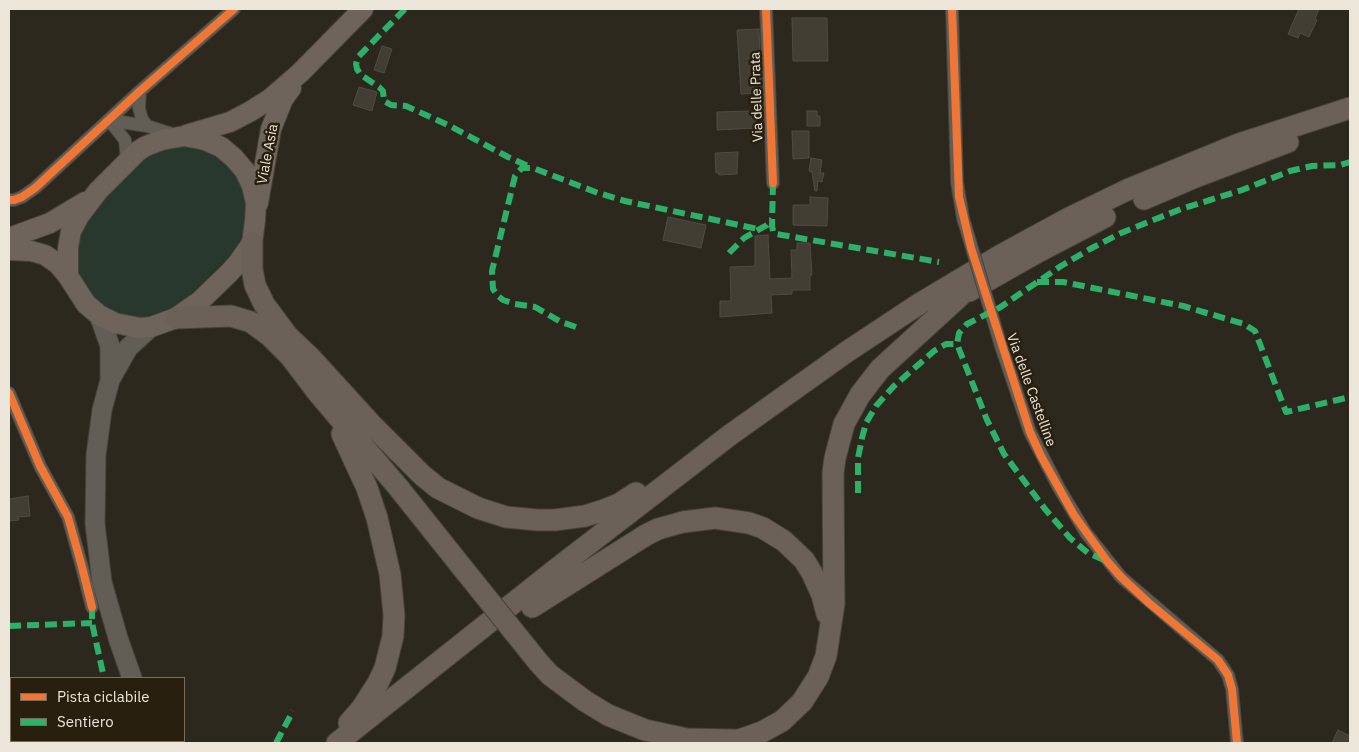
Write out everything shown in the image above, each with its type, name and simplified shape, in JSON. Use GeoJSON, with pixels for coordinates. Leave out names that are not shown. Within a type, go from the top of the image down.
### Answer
{"type":"FeatureCollection","features":[{"type":"Feature","properties":{"kind":"highway"},"geometry":{"type":"LineString","coordinates":[[337,743],[555,570],[730,435],[848,351],[919,304],[1001,255],[1069,218],[1179,167],[1230,147],[1350,108]]}},
{"type":"Feature","properties":{"kind":"highway"},"geometry":{"type":"LineString","coordinates":[[359,743],[775,419],[846,368],[960,296],[1036,253],[1133,203],[1244,158],[1292,141],[1350,124]]}},
{"type":"Feature","properties":{"kind":"highway"},"geometry":{"type":"LineString","coordinates":[[252,243],[252,269],[255,285],[264,304],[398,486]]}},
{"type":"Feature","properties":{"kind":"highway"},"geometry":{"type":"LineString","coordinates":[[176,318],[222,316],[242,319],[262,328],[281,346],[318,393],[398,486],[550,675],[585,701],[621,721],[687,739],[730,740],[750,737],[773,727],[802,702],[818,677],[824,663],[834,604],[833,473],[844,424],[860,395],[880,369],[960,296]]}},
{"type":"Feature","properties":{"kind":"highway"},"geometry":{"type":"LineString","coordinates":[[289,337],[422,476],[456,498],[478,508],[506,517],[555,520],[585,516],[604,510],[618,504],[730,435]]}},
{"type":"Feature","properties":{"kind":"highway"},"geometry":{"type":"LineString","coordinates":[[318,393],[352,455],[378,518],[390,574],[394,615],[391,647],[378,683],[362,708],[330,743]]}},
{"type":"Feature","properties":{"kind":"highway"},"geometry":{"type":"LineString","coordinates":[[532,607],[658,529],[670,524],[701,519],[736,520],[749,523],[774,534],[795,550],[804,560],[822,595],[829,634]]}},
{"type":"Feature","properties":{"kind":"main road","name":"Viale Asia"},"geometry":{"type":"LineString","coordinates":[[98,191],[138,151],[153,142],[183,136],[230,122],[244,116],[270,99],[300,73],[363,9]]}},
{"type":"Feature","properties":{"kind":"main road","name":"Viale Asia"},"geometry":{"type":"LineString","coordinates":[[256,212],[273,121],[283,99],[300,73]]}},
{"type":"Feature","properties":{"kind":"main road"},"geometry":{"type":"LineString","coordinates":[[9,250],[31,251],[54,260],[68,276],[81,297],[99,315],[123,325],[140,328],[151,327],[176,318],[200,301],[238,263],[252,243],[256,212],[252,186],[245,171],[234,158],[213,143],[183,136]]}},
{"type":"Feature","properties":{"kind":"main road"},"geometry":{"type":"LineString","coordinates":[[9,238],[62,217],[80,206],[98,191]]}},
{"type":"Feature","properties":{"kind":"main road"},"geometry":{"type":"LineString","coordinates":[[68,276],[68,248],[71,231],[78,216],[98,191]]}},
{"type":"Feature","properties":{"kind":"main road"},"geometry":{"type":"LineString","coordinates":[[99,315],[110,346],[110,380]]}},
{"type":"Feature","properties":{"kind":"main road"},"geometry":{"type":"LineString","coordinates":[[132,677],[105,597],[102,582],[94,524],[96,455],[102,410],[110,380],[128,348],[151,327]]}},
{"type":"Feature","properties":{"kind":"street"},"geometry":{"type":"LineString","coordinates":[[9,200],[18,199],[29,192],[234,9]]}},
{"type":"Feature","properties":{"kind":"street","name":"Via delle Prata"},"geometry":{"type":"LineString","coordinates":[[766,9],[773,183]]}},
{"type":"Feature","properties":{"kind":"street","name":"Via delle Castelline"},"geometry":{"type":"LineString","coordinates":[[952,9],[957,182],[963,218],[1001,346],[1030,432],[1054,480],[1086,533],[1121,577],[1218,660],[1228,675],[1232,689],[1237,743]]}},
{"type":"Feature","properties":{"kind":"street"},"geometry":{"type":"LineString","coordinates":[[140,91],[138,108],[147,126]]}},
{"type":"Feature","properties":{"kind":"street"},"geometry":{"type":"LineString","coordinates":[[109,120],[147,126],[183,136]]}},
{"type":"Feature","properties":{"kind":"street"},"geometry":{"type":"LineString","coordinates":[[109,120],[125,140],[127,161]]}},
{"type":"Feature","properties":{"kind":"street"},"geometry":{"type":"LineString","coordinates":[[9,393],[40,466],[68,517],[92,607]]}},
{"type":"Feature","properties":{"kind":"green space"},"geometry":{"type":"Polygon","coordinates":[[[186,146],[205,150],[222,159],[240,181],[246,200],[245,228],[242,238],[232,254],[175,309],[149,319],[121,317],[97,304],[81,281],[76,263],[79,236],[88,219],[133,166],[157,150],[186,146]]]}},
{"type":"Feature","properties":{"kind":"building"},"geometry":{"type":"Polygon","coordinates":[[[1299,9],[1319,9],[1315,19],[1317,20],[1309,37],[1300,33],[1298,38],[1288,34],[1299,9]]]}},
{"type":"Feature","properties":{"kind":"building"},"geometry":{"type":"Polygon","coordinates":[[[792,18],[827,18],[828,61],[793,61],[792,18]]]}},
{"type":"Feature","properties":{"kind":"building"},"geometry":{"type":"Polygon","coordinates":[[[759,29],[761,93],[741,94],[737,30],[759,29]]]}},
{"type":"Feature","properties":{"kind":"building"},"geometry":{"type":"Polygon","coordinates":[[[382,46],[392,49],[384,73],[374,70],[382,46]]]}},
{"type":"Feature","properties":{"kind":"building"},"geometry":{"type":"Polygon","coordinates":[[[359,87],[377,92],[372,111],[353,105],[359,87]]]}},
{"type":"Feature","properties":{"kind":"building"},"geometry":{"type":"Polygon","coordinates":[[[752,111],[752,119],[756,119],[756,128],[717,130],[717,112],[752,111]]]}},
{"type":"Feature","properties":{"kind":"building"},"geometry":{"type":"Polygon","coordinates":[[[807,111],[817,111],[817,116],[820,116],[820,126],[807,126],[807,111]]]}},
{"type":"Feature","properties":{"kind":"building"},"geometry":{"type":"Polygon","coordinates":[[[792,131],[809,131],[809,158],[793,159],[792,131]]]}},
{"type":"Feature","properties":{"kind":"building"},"geometry":{"type":"Polygon","coordinates":[[[738,152],[737,174],[719,175],[719,173],[716,173],[715,153],[738,152]]]}},
{"type":"Feature","properties":{"kind":"building"},"geometry":{"type":"Polygon","coordinates":[[[811,158],[822,160],[820,173],[824,173],[822,182],[818,181],[817,191],[815,191],[812,172],[809,171],[811,158]]]}},
{"type":"Feature","properties":{"kind":"building"},"geometry":{"type":"Polygon","coordinates":[[[810,197],[828,198],[827,226],[793,225],[793,205],[810,205],[810,197]]]}},
{"type":"Feature","properties":{"kind":"building"},"geometry":{"type":"Polygon","coordinates":[[[668,217],[706,225],[701,248],[663,240],[668,217]]]}},
{"type":"Feature","properties":{"kind":"building"},"geometry":{"type":"Polygon","coordinates":[[[768,235],[770,279],[792,278],[791,250],[797,250],[797,243],[810,243],[812,275],[810,275],[810,290],[792,290],[792,294],[771,295],[772,313],[720,317],[720,301],[731,301],[730,267],[755,266],[755,236],[768,235]]]}},
{"type":"Feature","properties":{"kind":"building"},"geometry":{"type":"Polygon","coordinates":[[[28,496],[30,516],[18,517],[19,520],[9,521],[9,499],[28,496]]]}},
{"type":"Feature","properties":{"kind":"building"},"geometry":{"type":"Polygon","coordinates":[[[1338,730],[1350,736],[1350,743],[1332,743],[1338,730]]]}},
{"type":"Feature","properties":{"kind":"marked path"},"geometry":{"type":"LineString","coordinates":[[405,9],[358,57],[356,64],[361,75],[379,87],[383,91],[384,101],[391,105],[406,106],[530,167]]}},
{"type":"Feature","properties":{"kind":"marked path"},"geometry":{"type":"LineString","coordinates":[[1104,560],[1088,553],[1070,538],[1045,509],[1004,454],[987,420],[957,344],[959,333],[967,324],[999,308],[1061,266],[1121,233],[1181,209],[1242,190],[1290,171],[1312,166],[1340,165],[1350,162]]}},
{"type":"Feature","properties":{"kind":"marked path"},"geometry":{"type":"LineString","coordinates":[[576,327],[561,322],[535,307],[503,300],[493,289],[492,271],[515,176],[522,168],[533,168],[598,193],[625,201],[758,229]]}},
{"type":"Feature","properties":{"kind":"marked path"},"geometry":{"type":"LineString","coordinates":[[773,183],[772,225],[773,231],[776,234],[939,262]]}},
{"type":"Feature","properties":{"kind":"marked path"},"geometry":{"type":"LineString","coordinates":[[729,253],[744,238],[767,225],[772,219]]}},
{"type":"Feature","properties":{"kind":"marked path"},"geometry":{"type":"LineString","coordinates":[[1037,282],[1063,282],[1183,306],[1244,324],[1255,331],[1286,412],[1350,397]]}},
{"type":"Feature","properties":{"kind":"marked path"},"geometry":{"type":"LineString","coordinates":[[858,493],[858,458],[862,438],[866,423],[876,406],[894,386],[934,351],[946,344],[957,344]]}},
{"type":"Feature","properties":{"kind":"marked path"},"geometry":{"type":"LineString","coordinates":[[92,607],[92,623],[104,677]]}},
{"type":"Feature","properties":{"kind":"marked path"},"geometry":{"type":"LineString","coordinates":[[9,626],[92,623]]}},
{"type":"Feature","properties":{"kind":"marked path"},"geometry":{"type":"LineString","coordinates":[[276,743],[293,711]]}},
{"type":"Feature","properties":{"kind":"cycle path"},"geometry":{"type":"LineString","coordinates":[[9,200],[22,197],[35,188],[140,91],[234,9]]}},
{"type":"Feature","properties":{"kind":"cycle path"},"geometry":{"type":"LineString","coordinates":[[766,9],[773,183]]}},
{"type":"Feature","properties":{"kind":"cycle path"},"geometry":{"type":"LineString","coordinates":[[952,9],[959,197],[971,248],[1030,432],[1041,456],[1074,515],[1107,561],[1149,603],[1218,660],[1228,675],[1232,689],[1237,743]]}},
{"type":"Feature","properties":{"kind":"cycle path"},"geometry":{"type":"LineString","coordinates":[[9,393],[40,466],[68,517],[92,607]]}}]}
